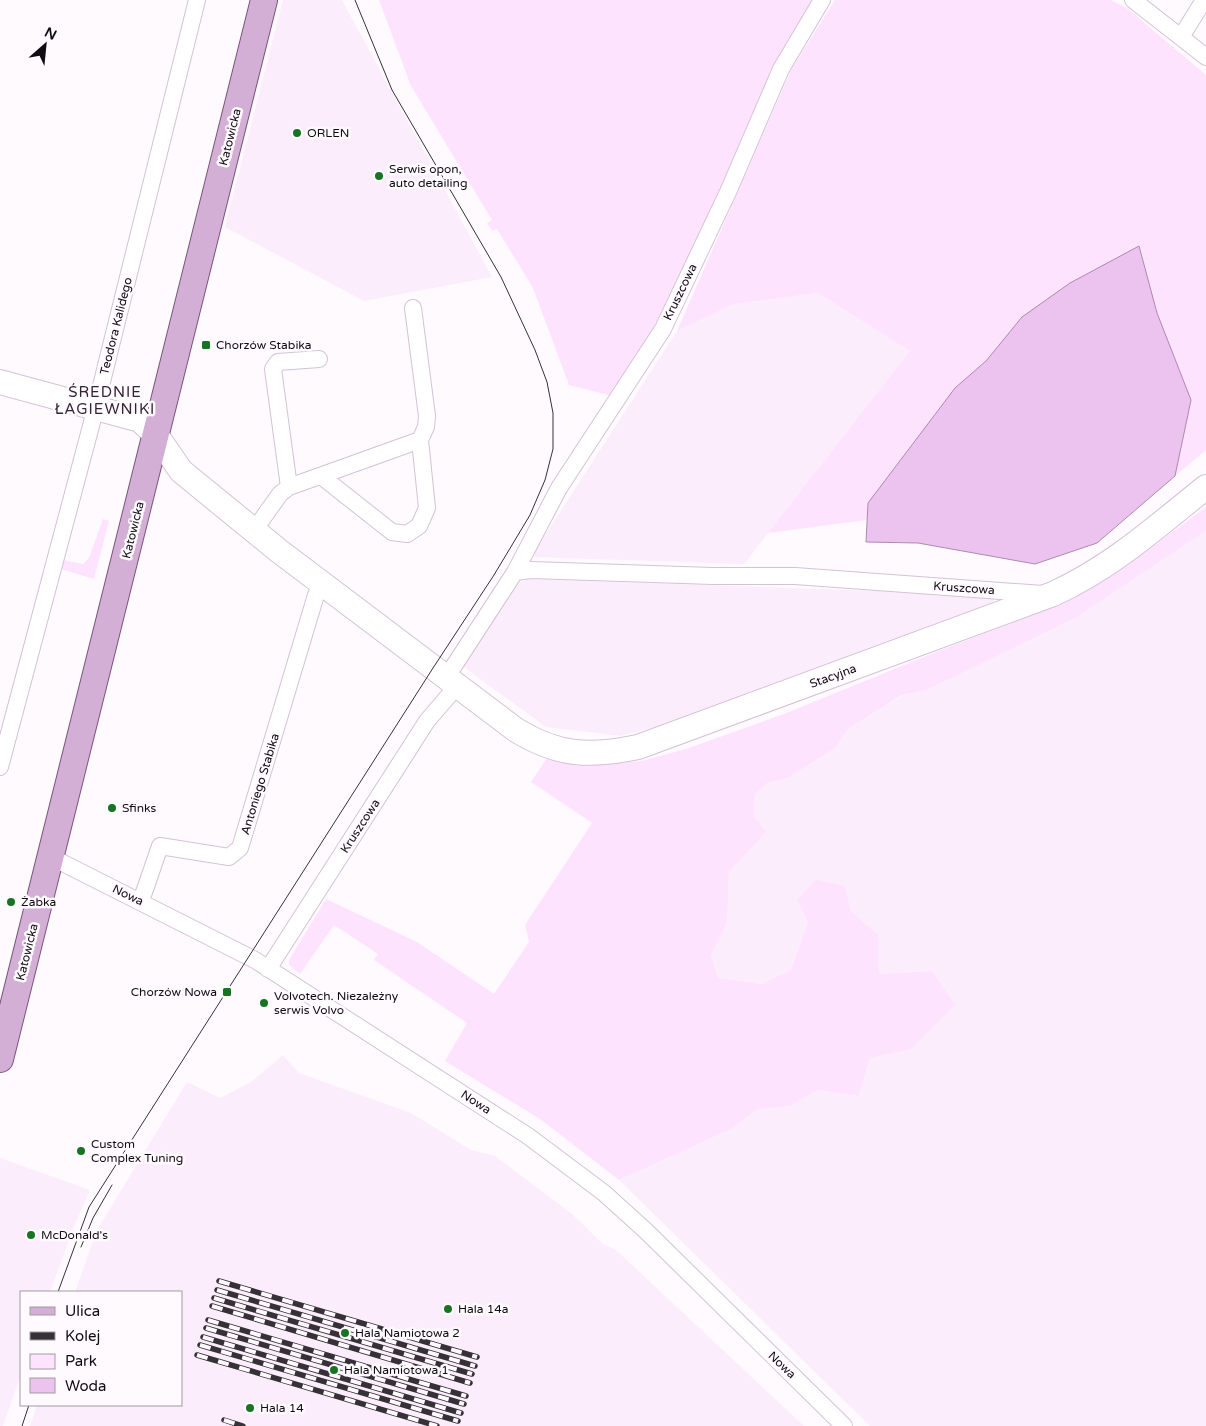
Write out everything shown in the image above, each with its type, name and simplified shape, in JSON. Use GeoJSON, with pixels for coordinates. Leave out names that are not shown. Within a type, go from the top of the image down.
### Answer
{"type":"FeatureCollection","features":[{"type":"Feature","properties":{"kind":"main road","name":"Katowicka"},"geometry":{"type":"LineString","coordinates":[[0,1057],[157,436],[264,0]]}},
{"type":"Feature","properties":{"kind":"street","name":"Teodora Kalidego"},"geometry":{"type":"LineString","coordinates":[[0,767],[95,407],[197,0]]}},
{"type":"Feature","properties":{"kind":"street","name":"Kruszcowa"},"geometry":{"type":"LineString","coordinates":[[268,969],[452,682],[515,572],[558,488],[663,328],[728,192],[781,69],[822,0]]}},
{"type":"Feature","properties":{"kind":"street"},"geometry":{"type":"LineString","coordinates":[[1133,0],[1206,57]]}},
{"type":"Feature","properties":{"kind":"street"},"geometry":{"type":"LineString","coordinates":[[1181,37],[1204,0]]}},
{"type":"Feature","properties":{"kind":"street"},"geometry":{"type":"LineString","coordinates":[[321,476],[392,532],[407,534],[419,526],[427,508],[420,440],[426,427],[427,416],[413,308]]}},
{"type":"Feature","properties":{"kind":"street"},"geometry":{"type":"LineString","coordinates":[[289,487],[273,369],[278,362],[320,359]]}},
{"type":"Feature","properties":{"kind":"street"},"geometry":{"type":"LineString","coordinates":[[0,382],[140,420],[157,436],[181,471],[322,583],[452,682]]}},
{"type":"Feature","properties":{"kind":"street"},"geometry":{"type":"LineString","coordinates":[[255,529],[280,494],[289,487],[420,440]]}},
{"type":"Feature","properties":{"kind":"street","name":"Stacyjna"},"geometry":{"type":"LineString","coordinates":[[452,682],[534,741],[578,754],[607,753],[638,746],[1053,594],[1086,579],[1120,556],[1206,486]]}},
{"type":"Feature","properties":{"kind":"street","name":"Kruszcowa"},"geometry":{"type":"LineString","coordinates":[[515,572],[531,570],[713,576],[795,576],[1053,594]]}},
{"type":"Feature","properties":{"kind":"street","name":"Antoniego Stabika"},"geometry":{"type":"LineString","coordinates":[[140,901],[160,846],[229,857],[240,848],[316,595],[322,583]]}},
{"type":"Feature","properties":{"kind":"street","name":"Nowa"},"geometry":{"type":"LineString","coordinates":[[51,857],[140,901],[268,969],[528,1136],[604,1193],[646,1231],[844,1426]]}},
{"type":"Feature","properties":{"kind":"shaded area"},"geometry":{"type":"Polygon","coordinates":[[[283,0],[342,0],[492,277],[364,301],[225,227],[283,0]]]}},
{"type":"Feature","properties":{"kind":"shaded area"},"geometry":{"type":"Polygon","coordinates":[[[818,293],[911,351],[744,564],[531,557],[677,331],[734,304],[818,293]]]}},
{"type":"Feature","properties":{"kind":"shaded area"},"geometry":{"type":"Polygon","coordinates":[[[1206,531],[1206,1426],[870,1426],[619,1180],[729,1130],[758,1109],[790,1106],[817,1090],[857,1096],[870,1058],[911,1049],[932,971],[879,974],[878,935],[851,911],[845,886],[808,922],[791,970],[762,984],[718,979],[711,955],[727,922],[729,872],[766,832],[754,816],[754,795],[767,783],[788,778],[835,748],[848,729],[903,695],[927,690],[1077,617],[1206,531]]]}},
{"type":"Feature","properties":{"kind":"shaded area"},"geometry":{"type":"Polygon","coordinates":[[[529,579],[994,595],[993,603],[659,726],[620,736],[546,727],[461,665],[517,584],[529,579]]]}},
{"type":"Feature","properties":{"kind":"shaded area"},"geometry":{"type":"Polygon","coordinates":[[[283,1055],[299,1073],[411,1113],[471,1150],[495,1156],[572,1214],[603,1244],[616,1250],[804,1426],[30,1426],[37,1406],[182,1406],[182,1291],[75,1291],[97,1230],[187,1082],[220,1098],[251,1082],[283,1055]]]}},
{"type":"Feature","properties":{"kind":"shaded area"},"geometry":{"type":"Polygon","coordinates":[[[0,1158],[90,1190],[75,1224],[50,1291],[20,1291],[20,1378],[3,1426],[0,1426],[0,1158]]]}},
{"type":"Feature","properties":{"kind":"green space"},"geometry":{"type":"Polygon","coordinates":[[[379,0],[813,0],[693,261],[612,396],[569,385],[533,288],[497,229],[492,231],[487,223],[492,220],[411,86],[379,0]]]}},
{"type":"Feature","properties":{"kind":"green space"},"geometry":{"type":"Polygon","coordinates":[[[835,0],[1111,0],[1128,9],[1206,75],[1206,450],[1175,476],[1191,400],[1157,313],[1139,246],[1022,317],[986,361],[955,388],[868,503],[867,520],[768,533],[910,351],[818,293],[734,304],[677,331],[791,70],[835,0]]]}},
{"type":"Feature","properties":{"kind":"green space"},"geometry":{"type":"Polygon","coordinates":[[[1206,507],[1206,531],[1077,617],[927,690],[902,695],[848,729],[835,748],[788,778],[767,783],[754,795],[754,816],[766,832],[729,872],[727,922],[711,955],[718,978],[762,984],[791,970],[808,922],[797,900],[816,880],[845,886],[851,911],[878,935],[879,974],[932,971],[955,1005],[911,1049],[870,1058],[858,1096],[817,1090],[790,1106],[758,1109],[729,1130],[619,1180],[540,1119],[445,1061],[467,1023],[374,960],[378,954],[334,925],[300,974],[289,965],[289,960],[326,899],[417,942],[494,994],[529,942],[525,925],[592,823],[531,782],[547,758],[577,766],[641,761],[686,749],[784,714],[941,650],[1061,604],[1128,565],[1206,507]]]}},
{"type":"Feature","properties":{"kind":"green space"},"geometry":{"type":"Polygon","coordinates":[[[103,519],[109,521],[94,579],[61,569],[63,560],[83,564],[89,558],[103,519]]]}},
{"type":"Feature","properties":{"kind":"water"},"geometry":{"type":"Polygon","coordinates":[[[1139,246],[1157,313],[1191,400],[1175,476],[1097,543],[1035,564],[918,543],[866,542],[868,503],[955,388],[986,361],[1022,317],[1070,283],[1139,246]]]}},
{"type":"Feature","properties":{"kind":"tram line"},"geometry":{"type":"LineString","coordinates":[[58,1291],[89,1207],[494,575],[530,515],[545,480],[553,449],[553,413],[547,382],[535,350],[501,277],[392,90],[355,0]]}},
{"type":"Feature","properties":{"kind":"tram line"},"geometry":{"type":"LineString","coordinates":[[81,1247],[93,1218],[112,1185]]}},
{"type":"Feature","properties":{"kind":"tram line"},"geometry":{"type":"LineString","coordinates":[[22,1426],[29,1406]]}},
{"type":"Feature","properties":{"kind":"railway"},"geometry":{"type":"LineString","coordinates":[[219,1281],[477,1357]]}},
{"type":"Feature","properties":{"kind":"railway"},"geometry":{"type":"LineString","coordinates":[[217,1290],[475,1366]]}},
{"type":"Feature","properties":{"kind":"railway"},"geometry":{"type":"LineString","coordinates":[[214,1298],[472,1374]]}},
{"type":"Feature","properties":{"kind":"railway"},"geometry":{"type":"LineString","coordinates":[[212,1306],[470,1383]]}},
{"type":"Feature","properties":{"kind":"railway"},"geometry":{"type":"LineString","coordinates":[[208,1320],[466,1396]]}},
{"type":"Feature","properties":{"kind":"railway"},"geometry":{"type":"LineString","coordinates":[[206,1328],[464,1404]]}},
{"type":"Feature","properties":{"kind":"railway"},"geometry":{"type":"LineString","coordinates":[[203,1337],[461,1413]]}},
{"type":"Feature","properties":{"kind":"railway"},"geometry":{"type":"LineString","coordinates":[[200,1345],[458,1421]]}},
{"type":"Feature","properties":{"kind":"railway"},"geometry":{"type":"LineString","coordinates":[[197,1355],[437,1426]]}},
{"type":"Feature","properties":{"kind":"railway"},"geometry":{"type":"LineString","coordinates":[[224,1420],[243,1426]]}},
{"type":"Feature","properties":{"kind":"place","name":"ORLEN"},"geometry":{"type":"Point","coordinates":[297,133]}},
{"type":"Feature","properties":{"kind":"place","name":"Serwis opon, auto detailing"},"geometry":{"type":"Point","coordinates":[379,176]}},
{"type":"Feature","properties":{"kind":"place","name":"Chorzów Stabika"},"geometry":{"type":"Point","coordinates":[206,345]}},
{"type":"Feature","properties":{"kind":"place","name":"Sfinks"},"geometry":{"type":"Point","coordinates":[112,808]}},
{"type":"Feature","properties":{"kind":"place","name":"Żabka"},"geometry":{"type":"Point","coordinates":[11,902]}},
{"type":"Feature","properties":{"kind":"place","name":"Chorzów Nowa"},"geometry":{"type":"Point","coordinates":[227,992]}},
{"type":"Feature","properties":{"kind":"place","name":"Volvotech. Niezależny serwis Volvo"},"geometry":{"type":"Point","coordinates":[264,1003]}},
{"type":"Feature","properties":{"kind":"place","name":"Custom Complex Tuning"},"geometry":{"type":"Point","coordinates":[81,1151]}},
{"type":"Feature","properties":{"kind":"place","name":"McDonald's"},"geometry":{"type":"Point","coordinates":[31,1235]}},
{"type":"Feature","properties":{"kind":"place","name":"Hala 14a"},"geometry":{"type":"Point","coordinates":[448,1309]}},
{"type":"Feature","properties":{"kind":"place","name":"Hala Namiotowa 2"},"geometry":{"type":"Point","coordinates":[345,1333]}},
{"type":"Feature","properties":{"kind":"place","name":"Hala Namiotowa 1"},"geometry":{"type":"Point","coordinates":[334,1370]}},
{"type":"Feature","properties":{"kind":"place","name":"Hala 14"},"geometry":{"type":"Point","coordinates":[250,1408]}},
{"type":"Feature","properties":{"kind":"district","name":"ŚREDNIE ŁAGIEWNIKI"},"geometry":{"type":"Point","coordinates":[105,400]}}]}
